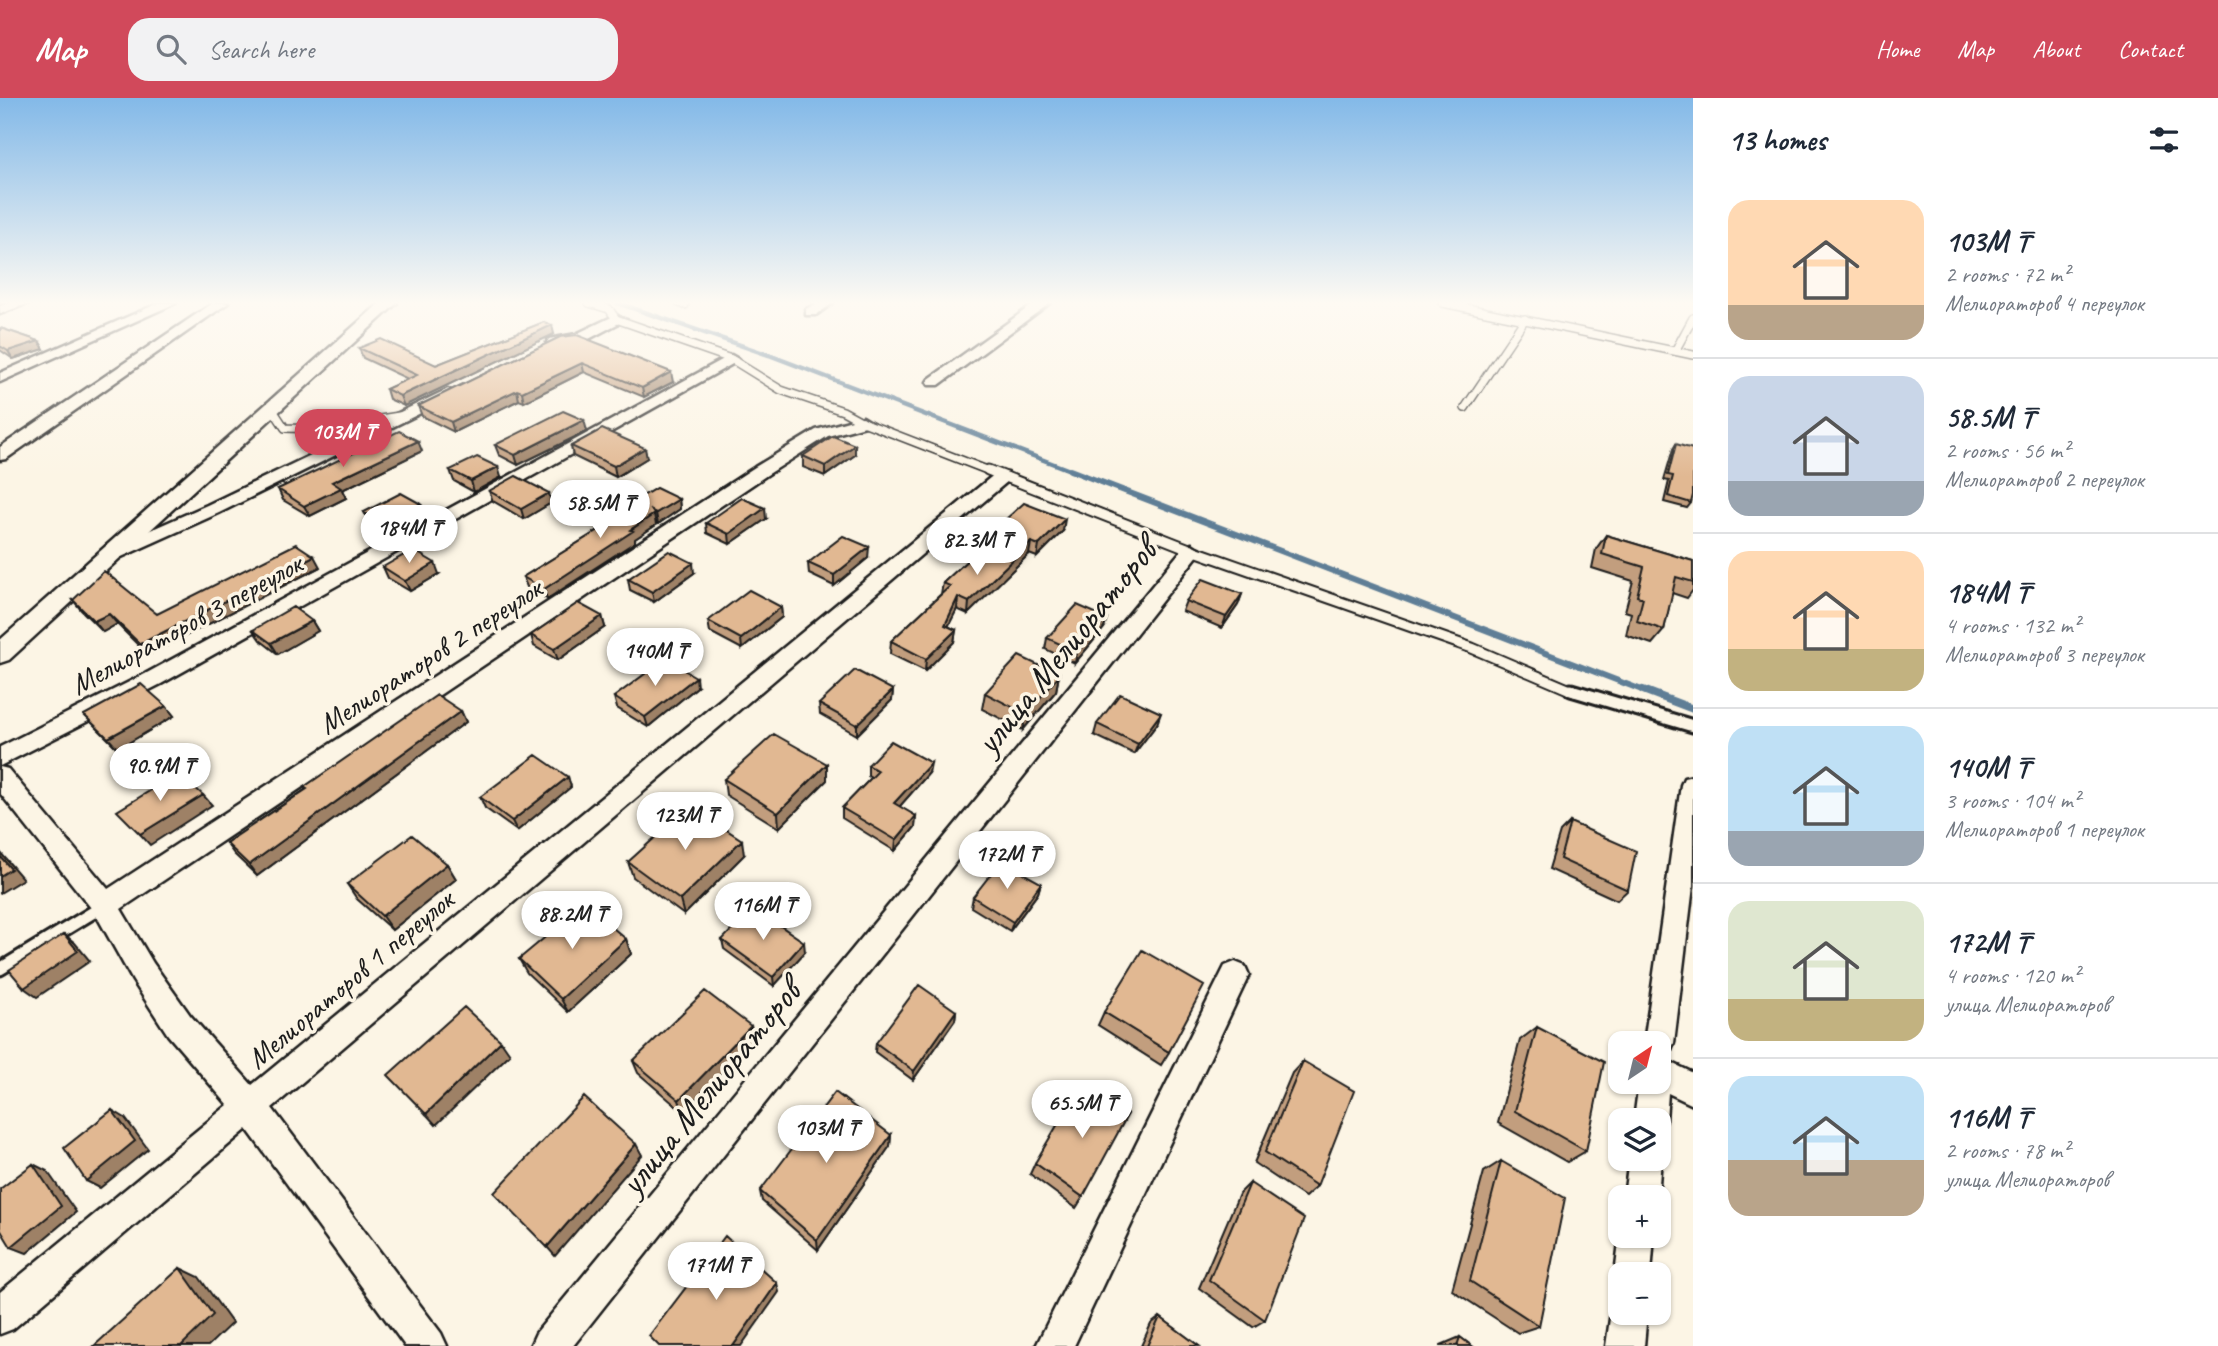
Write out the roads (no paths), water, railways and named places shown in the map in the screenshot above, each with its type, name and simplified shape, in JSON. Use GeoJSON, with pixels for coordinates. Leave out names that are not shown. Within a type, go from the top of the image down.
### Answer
{"type":"FeatureCollection","features":[{"type":"Feature","properties":{"kind":"street"},"geometry":{"type":"LineString","coordinates":[[0,378],[38,361]]}},
{"type":"Feature","properties":{"kind":"street"},"geometry":{"type":"LineString","coordinates":[[0,455],[136,361]]}},
{"type":"Feature","properties":{"kind":"street"},"geometry":{"type":"LineString","coordinates":[[0,654],[323,361]]}},
{"type":"Feature","properties":{"kind":"street","name":"Мелиораторов 3 переулок"},"geometry":{"type":"LineString","coordinates":[[0,757],[153,679],[727,361]]}},
{"type":"Feature","properties":{"kind":"street"},"geometry":{"type":"LineString","coordinates":[[934,382],[963,361]]}},
{"type":"Feature","properties":{"kind":"street"},"geometry":{"type":"LineString","coordinates":[[110,555],[213,509],[464,386]]}},
{"type":"Feature","properties":{"kind":"street","name":"Мелиораторов 2 переулок"},"geometry":{"type":"LineString","coordinates":[[105,905],[761,471],[822,433],[863,422]]}},
{"type":"Feature","properties":{"kind":"street","name":"Мелиораторов 1 переулок"},"geometry":{"type":"LineString","coordinates":[[0,1316],[1002,477]]}},
{"type":"Feature","properties":{"kind":"street","name":"улица Мелиораторов"},"geometry":{"type":"LineString","coordinates":[[550,1346],[1192,550]]}},
{"type":"Feature","properties":{"kind":"street"},"geometry":{"type":"LineString","coordinates":[[0,776],[105,905],[143,972],[179,1025],[250,1106],[428,1346]]}},
{"type":"Feature","properties":{"kind":"street"},"geometry":{"type":"LineString","coordinates":[[1660,1031],[1693,785]]}},
{"type":"Feature","properties":{"kind":"street"},"geometry":{"type":"LineString","coordinates":[[1055,1346],[1235,975]]}},
{"type":"Feature","properties":{"kind":"street"},"geometry":{"type":"LineString","coordinates":[[1671,1078],[1693,1089]]}},
{"type":"Feature","properties":{"kind":"street"},"geometry":{"type":"LineString","coordinates":[[1625,1346],[1627,1325]]}},
{"type":"Feature","properties":{"kind":"lane"},"geometry":{"type":"LineString","coordinates":[[735,361],[781,390],[843,411],[863,422],[1192,550],[1472,648],[1586,696],[1693,726]]}},
{"type":"Feature","properties":{"kind":"lane"},"geometry":{"type":"LineString","coordinates":[[1465,408],[1497,361]]}},
{"type":"Feature","properties":{"kind":"lane"},"geometry":{"type":"LineString","coordinates":[[271,407],[285,428],[317,429],[405,415]]}},
{"type":"Feature","properties":{"kind":"lane"},"geometry":{"type":"LineString","coordinates":[[0,969],[105,905]]}},
{"type":"Feature","properties":{"kind":"waterway"},"geometry":{"type":"LineString","coordinates":[[785,361],[1075,472]]}},
{"type":"Feature","properties":{"kind":"waterway"},"geometry":{"type":"LineString","coordinates":[[1070,470],[1647,692]]}},
{"type":"Feature","properties":{"kind":"waterway"},"geometry":{"type":"LineString","coordinates":[[1643,690],[1693,709]]}}]}
